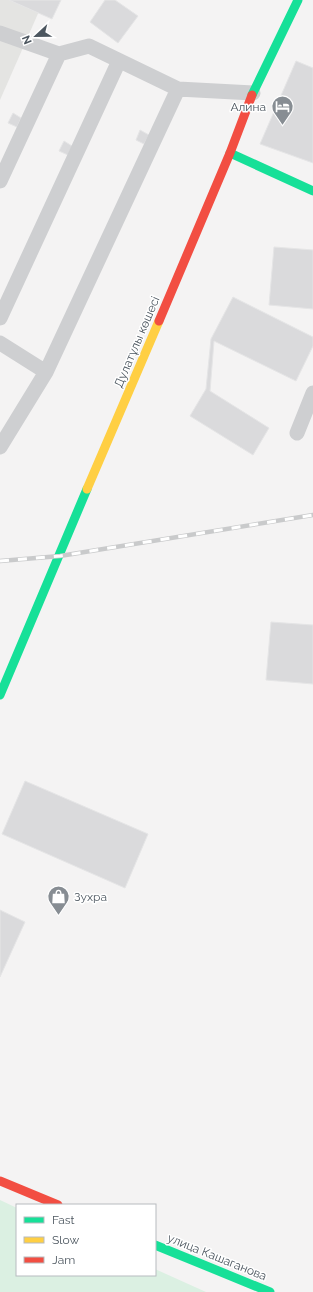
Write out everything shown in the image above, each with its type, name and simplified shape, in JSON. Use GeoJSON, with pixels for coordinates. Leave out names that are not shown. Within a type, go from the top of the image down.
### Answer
{"type":"FeatureCollection","features":[{"type":"Feature","properties":{"kind":"street","name":"Дулатұлы көшесі"},"geometry":{"type":"LineString","coordinates":[[0,695],[230,153],[253,93],[298,0]]}},
{"type":"Feature","properties":{"kind":"street"},"geometry":{"type":"LineString","coordinates":[[230,153],[313,190]]}},
{"type":"Feature","properties":{"kind":"street"},"geometry":{"type":"LineString","coordinates":[[0,1181],[56,1204]]}},
{"type":"Feature","properties":{"kind":"street","name":"улица Кашаганова"},"geometry":{"type":"LineString","coordinates":[[156,1245],[270,1292]]}},
{"type":"Feature","properties":{"kind":"lane"},"geometry":{"type":"LineString","coordinates":[[0,33],[58,54],[89,46],[178,89],[253,93]]}},
{"type":"Feature","properties":{"kind":"lane"},"geometry":{"type":"LineString","coordinates":[[0,181],[58,54]]}},
{"type":"Feature","properties":{"kind":"lane"},"geometry":{"type":"LineString","coordinates":[[0,318],[119,61]]}},
{"type":"Feature","properties":{"kind":"lane"},"geometry":{"type":"LineString","coordinates":[[0,447],[46,372],[178,89]]}},
{"type":"Feature","properties":{"kind":"lane"},"geometry":{"type":"LineString","coordinates":[[0,342],[46,372]]}},
{"type":"Feature","properties":{"kind":"lane"},"geometry":{"type":"LineString","coordinates":[[297,433],[313,393]]}},
{"type":"Feature","properties":{"kind":"shaded area"},"geometry":{"type":"Polygon","coordinates":[[[0,0],[44,0],[0,100],[0,0]]]}},
{"type":"Feature","properties":{"kind":"green space"},"geometry":{"type":"Polygon","coordinates":[[[0,1200],[16,1208],[16,1276],[156,1276],[156,1269],[206,1292],[0,1292],[0,1200]]]}},
{"type":"Feature","properties":{"kind":"building"},"geometry":{"type":"Polygon","coordinates":[[[9,0],[61,0],[52,19],[9,0]]]}},
{"type":"Feature","properties":{"kind":"building"},"geometry":{"type":"Polygon","coordinates":[[[105,0],[115,0],[138,16],[118,43],[90,22],[105,0]]]}},
{"type":"Feature","properties":{"kind":"building"},"geometry":{"type":"Polygon","coordinates":[[[296,61],[313,68],[313,163],[260,144],[296,61]]]}},
{"type":"Feature","properties":{"kind":"building"},"geometry":{"type":"Polygon","coordinates":[[[13,113],[21,118],[17,127],[8,123],[13,113]]]}},
{"type":"Feature","properties":{"kind":"building"},"geometry":{"type":"Polygon","coordinates":[[[140,130],[149,135],[144,144],[136,140],[140,130]]]}},
{"type":"Feature","properties":{"kind":"building"},"geometry":{"type":"Polygon","coordinates":[[[64,141],[72,146],[68,155],[59,151],[64,141]]]}},
{"type":"Feature","properties":{"kind":"building"},"geometry":{"type":"Polygon","coordinates":[[[274,247],[313,250],[313,309],[269,305],[274,247]]]}},
{"type":"Feature","properties":{"kind":"building"},"geometry":{"type":"Polygon","coordinates":[[[233,297],[313,337],[313,346],[296,381],[214,341],[210,391],[269,428],[253,455],[190,416],[206,389],[211,339],[233,297]]]}},
{"type":"Feature","properties":{"kind":"building"},"geometry":{"type":"Polygon","coordinates":[[[271,622],[313,625],[313,684],[266,680],[271,622]]]}},
{"type":"Feature","properties":{"kind":"building"},"geometry":{"type":"Polygon","coordinates":[[[25,781],[148,834],[125,888],[2,834],[25,781]]]}},
{"type":"Feature","properties":{"kind":"building"},"geometry":{"type":"Polygon","coordinates":[[[0,910],[25,922],[0,977],[0,910]]]}},
{"type":"Feature","properties":{"kind":"railway"},"geometry":{"type":"LineString","coordinates":[[0,561],[60,556],[313,515]]}},
{"type":"Feature","properties":{"kind":"traffic: fast"},"geometry":{"type":"LineString","coordinates":[[252,95],[298,0]]}},
{"type":"Feature","properties":{"kind":"traffic: fast"},"geometry":{"type":"LineString","coordinates":[[230,153],[313,191]]}},
{"type":"Feature","properties":{"kind":"traffic: fast"},"geometry":{"type":"LineString","coordinates":[[0,695],[87,489]]}},
{"type":"Feature","properties":{"kind":"traffic: fast"},"geometry":{"type":"LineString","coordinates":[[156,1245],[270,1292]]}},
{"type":"Feature","properties":{"kind":"traffic: slow"},"geometry":{"type":"LineString","coordinates":[[87,489],[159,321]]}},
{"type":"Feature","properties":{"kind":"traffic: jam"},"geometry":{"type":"LineString","coordinates":[[159,321],[230,153],[252,95]]}},
{"type":"Feature","properties":{"kind":"traffic: jam"},"geometry":{"type":"LineString","coordinates":[[0,1181],[56,1204]]}},
{"type":"Feature","properties":{"kind":"place","name":"Алина"},"geometry":{"type":"Point","coordinates":[282,126]}},
{"type":"Feature","properties":{"kind":"place","name":"Зухра"},"geometry":{"type":"Point","coordinates":[58,916]}}]}
